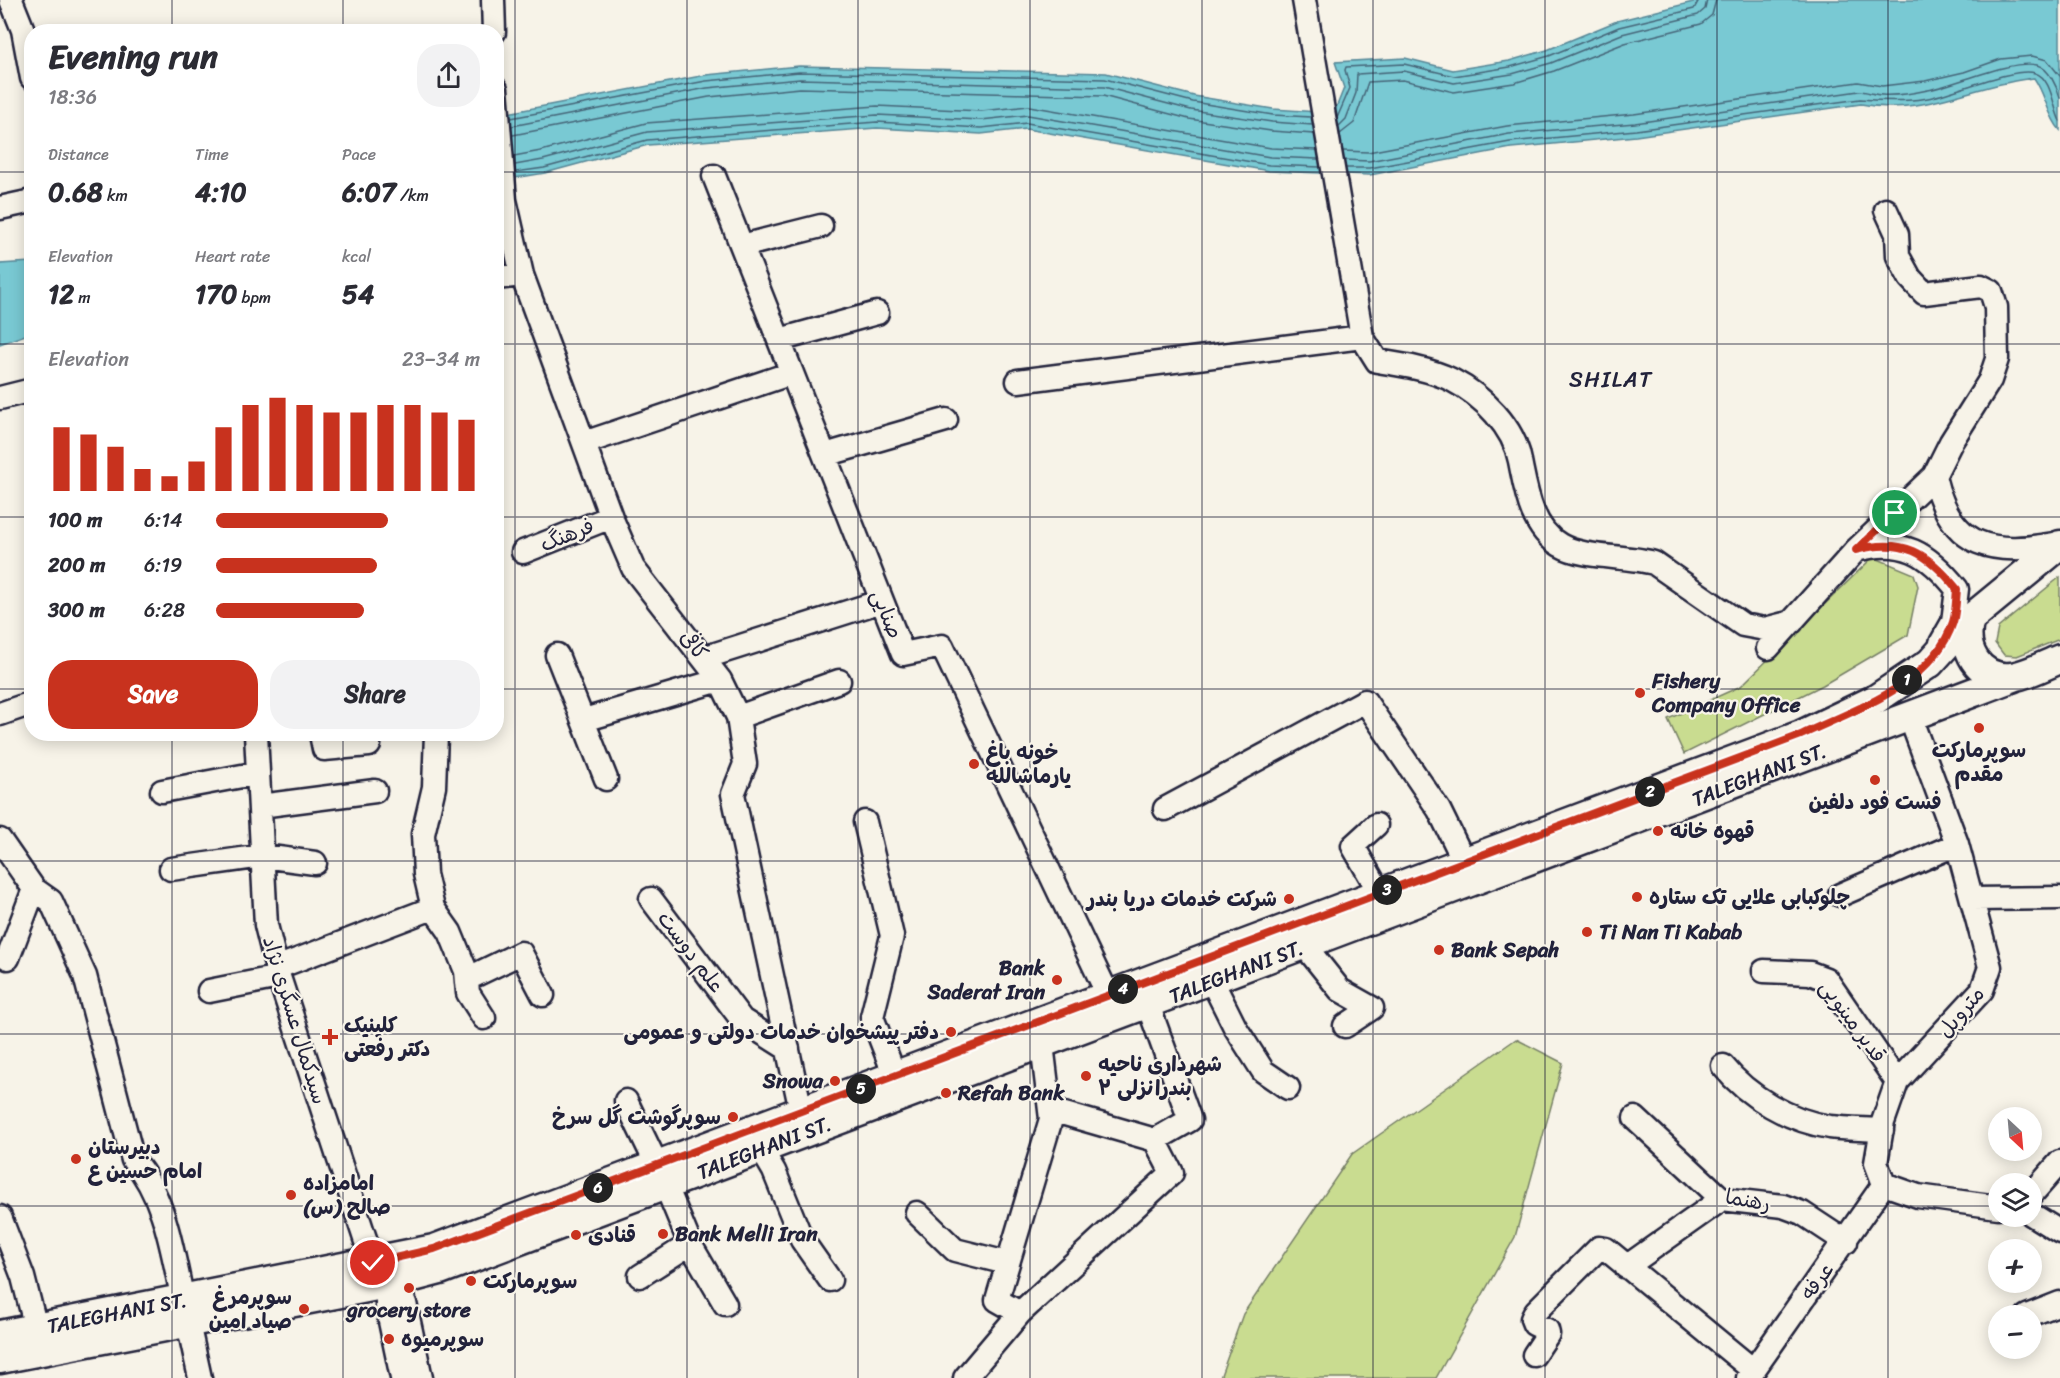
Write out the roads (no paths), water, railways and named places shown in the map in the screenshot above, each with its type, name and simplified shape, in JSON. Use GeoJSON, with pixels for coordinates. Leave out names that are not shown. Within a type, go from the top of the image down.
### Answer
{"type":"FeatureCollection","features":[{"type":"Feature","properties":{"kind":"main road","name":"TALEGHANI ST."},"geometry":{"type":"LineString","coordinates":[[0,1359],[186,1311],[380,1273],[440,1270],[662,1176],[801,1111],[895,1076],[1112,1006],[1380,893],[1801,735],[1876,699],[1905,682],[1930,663],[1970,619],[2060,544]]}},
{"type":"Feature","properties":{"kind":"main road"},"geometry":{"type":"LineString","coordinates":[[1970,619],[1966,639],[1968,648],[1978,665],[1995,675],[2014,677]]}},
{"type":"Feature","properties":{"kind":"main road","name":"TALEGHANI ST."},"geometry":{"type":"LineString","coordinates":[[662,1176],[761,1149],[1042,1044],[1112,1006],[1148,1005],[2060,659]]}},
{"type":"Feature","properties":{"kind":"main road"},"geometry":{"type":"LineString","coordinates":[[1905,682],[1939,673],[1947,675],[1957,683],[1958,690],[1953,699]]}},
{"type":"Feature","properties":{"kind":"main road","name":"TALEGHANI ST."},"geometry":{"type":"LineString","coordinates":[[0,1335],[36,1328],[186,1311]]}},
{"type":"Feature","properties":{"kind":"street"},"geometry":{"type":"LineString","coordinates":[[11,0],[24,35]]}},
{"type":"Feature","properties":{"kind":"street"},"geometry":{"type":"LineString","coordinates":[[491,24],[493,0]]}},
{"type":"Feature","properties":{"kind":"street"},"geometry":{"type":"LineString","coordinates":[[1304,0],[1362,337],[1377,361],[1419,369],[1451,380],[1504,423],[1521,462],[1526,498],[1542,527],[1560,545],[1592,553],[1637,558],[1654,563],[1743,625],[1766,629],[1792,622]]}},
{"type":"Feature","properties":{"kind":"street","name":"صنایی"},"geometry":{"type":"LineString","coordinates":[[714,176],[903,654],[942,646],[1112,1006]]}},
{"type":"Feature","properties":{"kind":"street","name":"کافی"},"geometry":{"type":"LineString","coordinates":[[504,188],[522,275],[610,517],[633,568],[720,680],[738,717],[745,764],[733,794],[801,1111]]}},
{"type":"Feature","properties":{"kind":"street"},"geometry":{"type":"LineString","coordinates":[[0,208],[24,203]]}},
{"type":"Feature","properties":{"kind":"street"},"geometry":{"type":"LineString","coordinates":[[1768,648],[1856,550],[1934,476],[1951,442],[1990,380],[1997,359],[1996,307],[1990,291],[1981,285],[1924,293],[1910,278],[1898,256],[1897,234],[1886,210]]}},
{"type":"Feature","properties":{"kind":"street"},"geometry":{"type":"LineString","coordinates":[[742,246],[821,225]]}},
{"type":"Feature","properties":{"kind":"street"},"geometry":{"type":"LineString","coordinates":[[504,277],[522,275]]}},
{"type":"Feature","properties":{"kind":"street"},"geometry":{"type":"LineString","coordinates":[[779,340],[877,313]]}},
{"type":"Feature","properties":{"kind":"street"},"geometry":{"type":"LineString","coordinates":[[1018,381],[1362,337]]}},
{"type":"Feature","properties":{"kind":"street"},"geometry":{"type":"LineString","coordinates":[[584,443],[792,373]]}},
{"type":"Feature","properties":{"kind":"street"},"geometry":{"type":"LineString","coordinates":[[0,398],[24,392]]}},
{"type":"Feature","properties":{"kind":"street"},"geometry":{"type":"LineString","coordinates":[[825,455],[946,420]]}},
{"type":"Feature","properties":{"kind":"street"},"geometry":{"type":"LineString","coordinates":[[1934,476],[1940,502],[1947,516],[1975,542],[2000,549],[2060,544]]}},
{"type":"Feature","properties":{"kind":"street","name":"فرهنگ"},"geometry":{"type":"LineString","coordinates":[[523,552],[610,517]]}},
{"type":"Feature","properties":{"kind":"street"},"geometry":{"type":"LineString","coordinates":[[1856,550],[1874,545],[1908,547],[1940,568],[1957,589],[1953,622],[1930,663]]}},
{"type":"Feature","properties":{"kind":"street"},"geometry":{"type":"LineString","coordinates":[[703,658],[882,601]]}},
{"type":"Feature","properties":{"kind":"street"},"geometry":{"type":"LineString","coordinates":[[557,655],[606,779]]}},
{"type":"Feature","properties":{"kind":"street"},"geometry":{"type":"LineString","coordinates":[[584,720],[720,680]]}},
{"type":"Feature","properties":{"kind":"street"},"geometry":{"type":"LineString","coordinates":[[738,717],[839,681]]}},
{"type":"Feature","properties":{"kind":"street"},"geometry":{"type":"LineString","coordinates":[[1165,809],[1365,701],[1439,810],[1464,861]]}},
{"type":"Feature","properties":{"kind":"street"},"geometry":{"type":"LineString","coordinates":[[0,714],[24,706]]}},
{"type":"Feature","properties":{"kind":"street","name":"متروپل"},"geometry":{"type":"LineString","coordinates":[[1884,1184],[1876,1163],[1882,1130],[1898,1082],[1982,990],[1990,967],[1957,844],[1910,717]]}},
{"type":"Feature","properties":{"kind":"street","name":"سیدکمال عسگری نژاد"},"geometry":{"type":"LineString","coordinates":[[256,741],[266,925],[277,973],[380,1273]]}},
{"type":"Feature","properties":{"kind":"street"},"geometry":{"type":"LineString","coordinates":[[322,741],[324,749],[369,745]]}},
{"type":"Feature","properties":{"kind":"street"},"geometry":{"type":"LineString","coordinates":[[436,741],[435,787],[423,834],[425,874],[434,908],[450,932],[466,979],[468,993],[484,1018]]}},
{"type":"Feature","properties":{"kind":"street"},"geometry":{"type":"LineString","coordinates":[[162,791],[258,773]]}},
{"type":"Feature","properties":{"kind":"street"},"geometry":{"type":"LineString","coordinates":[[260,806],[375,790]]}},
{"type":"Feature","properties":{"kind":"street"},"geometry":{"type":"LineString","coordinates":[[865,822],[892,936],[872,1017],[895,1076]]}},
{"type":"Feature","properties":{"kind":"street"},"geometry":{"type":"LineString","coordinates":[[1376,825],[1353,846],[1380,893]]}},
{"type":"Feature","properties":{"kind":"street"},"geometry":{"type":"LineString","coordinates":[[0,840],[34,889],[51,901],[85,976],[133,1160],[148,1177],[164,1218],[200,1378]]}},
{"type":"Feature","properties":{"kind":"street"},"geometry":{"type":"LineString","coordinates":[[1840,895],[1957,844]]}},
{"type":"Feature","properties":{"kind":"street"},"geometry":{"type":"LineString","coordinates":[[171,869],[263,856],[315,863]]}},
{"type":"Feature","properties":{"kind":"street"},"geometry":{"type":"LineString","coordinates":[[8,958],[34,889]]}},
{"type":"Feature","properties":{"kind":"street"},"geometry":{"type":"LineString","coordinates":[[1973,899],[2060,898]]}},
{"type":"Feature","properties":{"kind":"street","name":"علم دوست"},"geometry":{"type":"LineString","coordinates":[[651,899],[742,1020],[788,1049]]}},
{"type":"Feature","properties":{"kind":"street"},"geometry":{"type":"LineString","coordinates":[[209,991],[277,973],[434,908]]}},
{"type":"Feature","properties":{"kind":"street"},"geometry":{"type":"LineString","coordinates":[[1305,946],[1340,990],[1372,1008],[1345,1026]]}},
{"type":"Feature","properties":{"kind":"street"},"geometry":{"type":"LineString","coordinates":[[466,979],[521,953],[543,995]]}},
{"type":"Feature","properties":{"kind":"street","name":"قدیر مینویی"},"geometry":{"type":"LineString","coordinates":[[1764,971],[1810,973],[1826,979],[1898,1082]]}},
{"type":"Feature","properties":{"kind":"street"},"geometry":{"type":"LineString","coordinates":[[1212,981],[1235,1027],[1263,1071],[1288,1088]]}},
{"type":"Feature","properties":{"kind":"street"},"geometry":{"type":"LineString","coordinates":[[1051,1110],[1155,1140],[1190,1120],[1148,1005]]}},
{"type":"Feature","properties":{"kind":"street"},"geometry":{"type":"LineString","coordinates":[[1020,1312],[997,1300],[1006,1263],[1051,1119],[1042,1044]]}},
{"type":"Feature","properties":{"kind":"street"},"geometry":{"type":"LineString","coordinates":[[1723,1066],[1738,1084],[1760,1099],[1793,1116],[1829,1127],[1882,1130]]}},
{"type":"Feature","properties":{"kind":"street"},"geometry":{"type":"LineString","coordinates":[[626,1101],[662,1176],[690,1244],[724,1304]]}},
{"type":"Feature","properties":{"kind":"street","name":"رهنما"},"geometry":{"type":"LineString","coordinates":[[1635,1118],[1722,1199],[1784,1206],[1802,1213],[1846,1242]]}},
{"type":"Feature","properties":{"kind":"street"},"geometry":{"type":"LineString","coordinates":[[965,1378],[1020,1312],[1172,1173],[1155,1140]]}},
{"type":"Feature","properties":{"kind":"street"},"geometry":{"type":"LineString","coordinates":[[761,1149],[774,1171],[802,1240],[830,1280]]}},
{"type":"Feature","properties":{"kind":"street"},"geometry":{"type":"LineString","coordinates":[[2042,1182],[2060,1162]]}},
{"type":"Feature","properties":{"kind":"street"},"geometry":{"type":"LineString","coordinates":[[1884,1184],[1918,1196],[1988,1206]]}},
{"type":"Feature","properties":{"kind":"street","name":"عرفه"},"geometry":{"type":"LineString","coordinates":[[1750,1374],[1846,1242],[1862,1214],[1884,1184]]}},
{"type":"Feature","properties":{"kind":"street"},"geometry":{"type":"LineString","coordinates":[[1626,1267],[1722,1199]]}},
{"type":"Feature","properties":{"kind":"street"},"geometry":{"type":"LineString","coordinates":[[917,1213],[955,1250],[1006,1263]]}},
{"type":"Feature","properties":{"kind":"street"},"geometry":{"type":"LineString","coordinates":[[0,1217],[23,1277],[36,1328]]}},
{"type":"Feature","properties":{"kind":"street"},"geometry":{"type":"LineString","coordinates":[[2042,1221],[2060,1232]]}},
{"type":"Feature","properties":{"kind":"street"},"geometry":{"type":"LineString","coordinates":[[640,1276],[690,1244]]}},
{"type":"Feature","properties":{"kind":"street"},"geometry":{"type":"LineString","coordinates":[[1534,1355],[1548,1334],[1546,1330],[1533,1324],[1532,1319],[1536,1311],[1599,1248],[1606,1249],[1750,1374]]}},
{"type":"Feature","properties":{"kind":"street"},"geometry":{"type":"LineString","coordinates":[[380,1273],[402,1378]]}},
{"type":"Feature","properties":{"kind":"street"},"geometry":{"type":"LineString","coordinates":[[380,1273],[405,1303],[421,1378]]}},
{"type":"Feature","properties":{"kind":"street"},"geometry":{"type":"LineString","coordinates":[[2042,1310],[2060,1303]]}},
{"type":"Feature","properties":{"kind":"water"},"geometry":{"type":"Polygon","coordinates":[[[1701,0],[2060,0],[2060,130],[2034,78],[2012,81],[1927,103],[1883,107],[1861,104],[1636,136],[1511,148],[1370,175],[1269,171],[1026,129],[981,134],[877,128],[648,145],[545,173],[504,180],[504,114],[706,75],[799,66],[1106,73],[1194,96],[1273,109],[1334,113],[1344,88],[1335,62],[1405,58],[1453,70],[1509,61],[1547,50],[1617,21],[1701,0]]]}},
{"type":"Feature","properties":{"kind":"water"},"geometry":{"type":"Polygon","coordinates":[[[24,262],[24,335],[0,344],[0,264],[24,262]]]}},
{"type":"Feature","properties":{"kind":"place","name":"Fishery Company Office"},"geometry":{"type":"Point","coordinates":[1640,693]}},
{"type":"Feature","properties":{"kind":"place","name":"سوپرمارکت مقدم"},"geometry":{"type":"Point","coordinates":[1979,728]}},
{"type":"Feature","properties":{"kind":"place","name":"خونه باغ یارماشالله"},"geometry":{"type":"Point","coordinates":[974,764]}},
{"type":"Feature","properties":{"kind":"place","name":"فست فود دلفین"},"geometry":{"type":"Point","coordinates":[1875,780]}},
{"type":"Feature","properties":{"kind":"place","name":"قهوه خانه"},"geometry":{"type":"Point","coordinates":[1658,831]}},
{"type":"Feature","properties":{"kind":"place","name":"چلوکبابی علایی تک ستاره"},"geometry":{"type":"Point","coordinates":[1637,897]}},
{"type":"Feature","properties":{"kind":"place","name":"شرکت خدمات دریا بندر"},"geometry":{"type":"Point","coordinates":[1289,899]}},
{"type":"Feature","properties":{"kind":"place","name":"Ti Nan Ti Kabab"},"geometry":{"type":"Point","coordinates":[1587,932]}},
{"type":"Feature","properties":{"kind":"place","name":"Bank Sepah"},"geometry":{"type":"Point","coordinates":[1439,950]}},
{"type":"Feature","properties":{"kind":"place","name":"Bank Saderat Iran"},"geometry":{"type":"Point","coordinates":[1057,980]}},
{"type":"Feature","properties":{"kind":"place","name":"دفتر پیشخوان خدمات دولتی و عمومی"},"geometry":{"type":"Point","coordinates":[951,1032]}},
{"type":"Feature","properties":{"kind":"place","name":"کلینیک دکتر رفعتی"},"geometry":{"type":"Point","coordinates":[330,1037]}},
{"type":"Feature","properties":{"kind":"place","name":"شهرداری ناحیه ۲ بندرانزلی"},"geometry":{"type":"Point","coordinates":[1086,1076]}},
{"type":"Feature","properties":{"kind":"place","name":"Snowa"},"geometry":{"type":"Point","coordinates":[835,1081]}},
{"type":"Feature","properties":{"kind":"place","name":"Refah Bank"},"geometry":{"type":"Point","coordinates":[946,1093]}},
{"type":"Feature","properties":{"kind":"place","name":"سوپرگوشت گل سرخ"},"geometry":{"type":"Point","coordinates":[733,1117]}},
{"type":"Feature","properties":{"kind":"place","name":"دبیرستان امام حسین ع"},"geometry":{"type":"Point","coordinates":[76,1159]}},
{"type":"Feature","properties":{"kind":"place","name":"امامزاده صالح (س)"},"geometry":{"type":"Point","coordinates":[291,1195]}},
{"type":"Feature","properties":{"kind":"place","name":"Bank Melli Iran"},"geometry":{"type":"Point","coordinates":[663,1234]}},
{"type":"Feature","properties":{"kind":"place","name":"قنادی"},"geometry":{"type":"Point","coordinates":[576,1235]}},
{"type":"Feature","properties":{"kind":"place","name":"سوپرمارکت"},"geometry":{"type":"Point","coordinates":[471,1281]}},
{"type":"Feature","properties":{"kind":"place","name":"grocery store"},"geometry":{"type":"Point","coordinates":[409,1288]}},
{"type":"Feature","properties":{"kind":"place","name":"سوپرمرغ صیاد امین"},"geometry":{"type":"Point","coordinates":[304,1309]}},
{"type":"Feature","properties":{"kind":"place","name":"سوپرمیوه"},"geometry":{"type":"Point","coordinates":[389,1339]}},
{"type":"Feature","properties":{"kind":"district","name":"SHILAT"},"geometry":{"type":"Point","coordinates":[1611,379]}}]}
